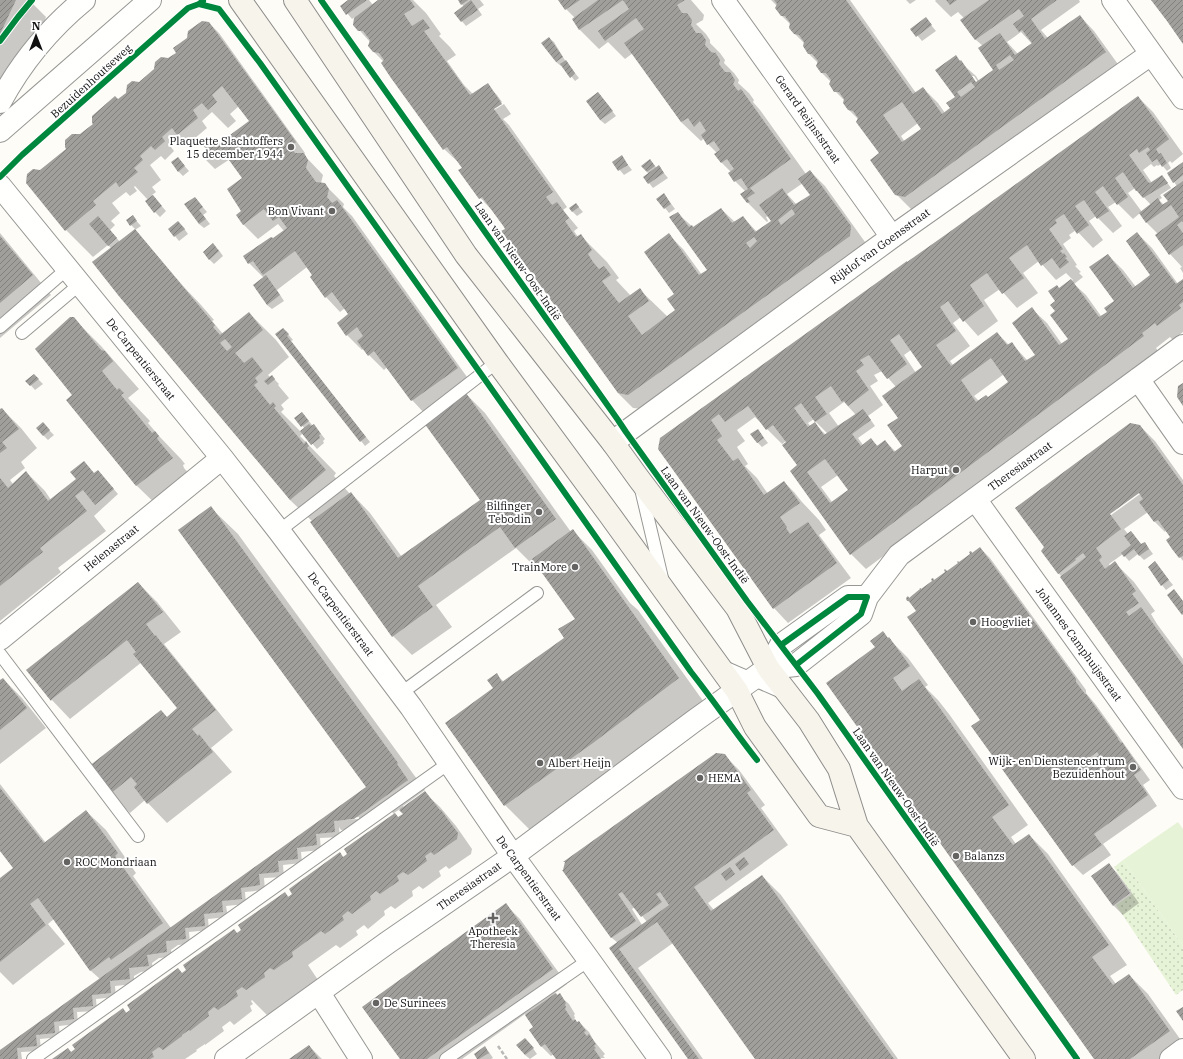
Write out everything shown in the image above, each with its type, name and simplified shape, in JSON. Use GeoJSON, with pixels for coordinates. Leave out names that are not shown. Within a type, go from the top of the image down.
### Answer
{"type":"FeatureCollection","features":[{"type":"Feature","properties":{"kind":"main road"},"geometry":{"type":"LineString","coordinates":[[240,0],[497,362],[610,514],[717,664],[789,696],[809,721],[839,769],[857,826],[1024,1059]]}},
{"type":"Feature","properties":{"kind":"main road"},"geometry":{"type":"LineString","coordinates":[[295,0],[466,255],[613,443],[737,608],[752,679],[755,727],[819,816],[857,826]]}},
{"type":"Feature","properties":{"kind":"street"},"geometry":{"type":"LineString","coordinates":[[0,102],[10,83],[36,48],[70,12],[84,0]]}},
{"type":"Feature","properties":{"kind":"street","name":"Bezuidenhoutseweg"},"geometry":{"type":"LineString","coordinates":[[0,131],[150,0]]}},
{"type":"Feature","properties":{"kind":"street","name":"Gerard Reijnststraat"},"geometry":{"type":"LineString","coordinates":[[723,0],[892,237]]}},
{"type":"Feature","properties":{"kind":"street"},"geometry":{"type":"LineString","coordinates":[[1113,0],[1183,98]]}},
{"type":"Feature","properties":{"kind":"street","name":"Rijklof van Goensstraat"},"geometry":{"type":"LineString","coordinates":[[613,443],[892,237],[1151,54]]}},
{"type":"Feature","properties":{"kind":"street","name":"De Carpentierstraat"},"geometry":{"type":"LineString","coordinates":[[0,186],[222,458],[279,531],[405,701],[513,856],[590,960],[660,1059]]}},
{"type":"Feature","properties":{"kind":"street","name":"Theresiastraat"},"geometry":{"type":"LineString","coordinates":[[226,1059],[448,900],[513,856],[752,679],[781,645],[848,597],[867,597],[899,555],[1183,346]]}},
{"type":"Feature","properties":{"kind":"street"},"geometry":{"type":"LineString","coordinates":[[1138,379],[1183,443]]}},
{"type":"Feature","properties":{"kind":"street","name":"Helenastraat"},"geometry":{"type":"LineString","coordinates":[[0,639],[222,458]]}},
{"type":"Feature","properties":{"kind":"street","name":"Johannes Camphuijsstraat"},"geometry":{"type":"LineString","coordinates":[[975,499],[1183,788]]}},
{"type":"Feature","properties":{"kind":"street"},"geometry":{"type":"LineString","coordinates":[[318,993],[361,1059]]}},
{"type":"Feature","properties":{"kind":"street"},"geometry":{"type":"LineString","coordinates":[[1171,1059],[1183,1050]]}},
{"type":"Feature","properties":{"kind":"lane"},"geometry":{"type":"LineString","coordinates":[[0,327],[74,276]]}},
{"type":"Feature","properties":{"kind":"lane"},"geometry":{"type":"LineString","coordinates":[[22,334],[74,276]]}},
{"type":"Feature","properties":{"kind":"lane"},"geometry":{"type":"LineString","coordinates":[[279,531],[497,362]]}},
{"type":"Feature","properties":{"kind":"lane"},"geometry":{"type":"LineString","coordinates":[[639,479],[665,591]]}},
{"type":"Feature","properties":{"kind":"lane"},"geometry":{"type":"LineString","coordinates":[[405,701],[537,593]]}},
{"type":"Feature","properties":{"kind":"lane"},"geometry":{"type":"LineString","coordinates":[[0,654],[138,836]]}},
{"type":"Feature","properties":{"kind":"lane"},"geometry":{"type":"LineString","coordinates":[[33,1059],[449,763]]}},
{"type":"Feature","properties":{"kind":"lane"},"geometry":{"type":"LineString","coordinates":[[446,1059],[590,960]]}},
{"type":"Feature","properties":{"kind":"green space"},"geometry":{"type":"Polygon","coordinates":[[[1178,822],[1183,829],[1183,946],[1123,860],[1178,822]]]}},
{"type":"Feature","properties":{"kind":"green space"},"geometry":{"type":"Polygon","coordinates":[[[1123,860],[1183,946],[1183,990],[1176,995],[1116,905],[1132,894],[1114,867],[1123,860]]]}},
{"type":"Feature","properties":{"kind":"building"},"geometry":{"type":"Polygon","coordinates":[[[0,0],[16,0],[0,34],[0,0]]]}},
{"type":"Feature","properties":{"kind":"building"},"geometry":{"type":"Polygon","coordinates":[[[348,0],[367,0],[346,15],[340,6],[348,0]]]}},
{"type":"Feature","properties":{"kind":"building"},"geometry":{"type":"Polygon","coordinates":[[[378,0],[410,0],[415,7],[404,14],[412,26],[423,19],[430,28],[424,31],[470,95],[488,83],[502,104],[494,109],[553,192],[546,197],[552,205],[557,202],[569,218],[565,221],[576,237],[581,234],[592,250],[588,254],[593,262],[599,269],[604,266],[611,275],[602,281],[619,303],[640,288],[649,301],[628,316],[642,335],[675,310],[667,299],[674,294],[644,252],[669,233],[699,275],[707,270],[669,217],[678,212],[689,227],[692,225],[693,227],[721,208],[732,223],[743,216],[755,232],[771,221],[759,205],[782,188],[794,205],[810,195],[798,179],[810,170],[851,226],[850,236],[628,395],[618,393],[501,231],[505,229],[504,227],[482,197],[479,199],[458,170],[462,168],[447,147],[443,150],[381,63],[384,60],[379,53],[373,52],[368,46],[370,40],[363,31],[358,31],[353,25],[354,18],[378,0]],[[792,209],[778,220],[781,225],[795,214],[792,209]],[[754,237],[746,243],[750,248],[757,241],[754,237]]]}},
{"type":"Feature","properties":{"kind":"building"},"geometry":{"type":"Polygon","coordinates":[[[458,0],[468,0],[461,5],[458,0]]]}},
{"type":"Feature","properties":{"kind":"building"},"geometry":{"type":"Polygon","coordinates":[[[471,0],[478,10],[461,22],[454,13],[471,0]]]}},
{"type":"Feature","properties":{"kind":"building"},"geometry":{"type":"Polygon","coordinates":[[[558,0],[580,0],[565,10],[558,0]]]}},
{"type":"Feature","properties":{"kind":"building"},"geometry":{"type":"Polygon","coordinates":[[[598,0],[623,0],[579,30],[572,19],[598,0]]]}},
{"type":"Feature","properties":{"kind":"building"},"geometry":{"type":"Polygon","coordinates":[[[623,0],[685,0],[677,5],[682,13],[687,13],[692,20],[691,25],[696,33],[701,33],[706,40],[705,45],[711,52],[715,52],[720,60],[719,64],[725,72],[730,72],[735,80],[733,84],[738,91],[741,89],[791,159],[750,188],[755,193],[747,198],[750,202],[747,203],[740,194],[748,189],[741,178],[734,182],[728,173],[734,169],[727,159],[721,163],[714,154],[720,150],[714,141],[707,145],[701,135],[706,131],[700,121],[694,127],[688,118],[681,122],[624,43],[644,29],[636,18],[605,41],[598,31],[629,9],[623,0]]]}},
{"type":"Feature","properties":{"kind":"building"},"geometry":{"type":"Polygon","coordinates":[[[774,0],[846,0],[913,94],[923,87],[942,114],[950,108],[946,103],[955,97],[935,70],[956,55],[976,82],[993,70],[978,48],[1000,33],[1015,55],[1032,43],[1022,30],[1019,32],[1013,24],[1024,16],[1019,9],[975,40],[960,20],[989,0],[1057,0],[1031,19],[1045,39],[1080,15],[1106,52],[905,197],[895,195],[870,160],[879,153],[856,122],[858,118],[853,111],[848,110],[843,103],[844,99],[839,92],[834,92],[829,84],[831,80],[826,73],[821,73],[816,66],[818,61],[812,54],[808,54],[803,46],[804,42],[799,35],[794,34],[789,28],[790,23],[785,16],[781,16],[775,8],[777,4],[774,0]],[[1010,55],[996,65],[999,70],[1014,60],[1010,55]],[[971,82],[957,92],[961,97],[975,87],[971,82]],[[902,102],[883,115],[902,142],[921,129],[902,102]]]}},
{"type":"Feature","properties":{"kind":"building"},"geometry":{"type":"Polygon","coordinates":[[[946,0],[957,0],[950,5],[946,0]]]}},
{"type":"Feature","properties":{"kind":"building"},"geometry":{"type":"Polygon","coordinates":[[[1151,0],[1183,0],[1183,44],[1167,21],[1151,0]]]}},
{"type":"Feature","properties":{"kind":"building"},"geometry":{"type":"Polygon","coordinates":[[[926,17],[932,25],[916,37],[910,29],[926,17]]]}},
{"type":"Feature","properties":{"kind":"building"},"geometry":{"type":"Polygon","coordinates":[[[202,21],[209,22],[296,142],[290,146],[295,153],[304,153],[308,160],[306,168],[316,182],[325,183],[329,189],[327,197],[332,203],[337,200],[458,368],[413,400],[411,401],[374,351],[368,356],[357,341],[363,336],[357,327],[346,336],[337,323],[348,314],[332,292],[325,298],[310,277],[312,275],[295,251],[263,275],[253,261],[248,264],[243,256],[287,228],[279,217],[273,221],[264,209],[243,225],[236,215],[241,211],[227,189],[242,178],[221,149],[205,160],[201,156],[208,151],[201,143],[208,137],[215,146],[249,121],[222,86],[212,95],[217,102],[208,110],[202,103],[193,110],[198,118],[177,135],[172,128],[162,137],[165,141],[155,150],[151,146],[140,156],[143,160],[134,168],[138,172],[119,187],[116,182],[93,201],[96,205],[65,231],[26,183],[27,174],[33,169],[40,170],[66,149],[65,140],[72,134],[80,134],[93,124],[92,116],[115,96],[118,99],[126,93],[127,85],[132,81],[139,82],[154,69],[155,62],[161,57],[168,58],[176,53],[173,48],[187,38],[188,31],[202,21]]]}},
{"type":"Feature","properties":{"kind":"building"},"geometry":{"type":"Polygon","coordinates":[[[549,37],[563,57],[556,62],[541,43],[549,37]]]}},
{"type":"Feature","properties":{"kind":"building"},"geometry":{"type":"Polygon","coordinates":[[[566,60],[575,73],[570,78],[560,64],[566,60]]]}},
{"type":"Feature","properties":{"kind":"building"},"geometry":{"type":"Polygon","coordinates":[[[598,92],[613,111],[600,120],[586,101],[598,92]]]}},
{"type":"Feature","properties":{"kind":"building"},"geometry":{"type":"Polygon","coordinates":[[[1138,96],[1169,139],[1156,149],[1159,154],[1161,153],[1167,163],[1162,167],[1157,159],[1152,162],[1146,153],[1150,150],[1148,147],[1139,153],[1137,149],[1129,155],[1148,182],[1150,183],[1162,175],[1168,183],[1143,198],[1136,191],[1123,172],[1115,178],[1128,197],[1117,205],[1103,186],[1095,192],[1109,211],[1097,219],[1084,200],[1075,206],[1089,225],[1077,234],[1064,214],[1055,220],[1057,223],[1049,229],[1063,249],[1060,251],[1063,254],[1064,253],[1067,257],[1065,258],[1069,262],[1060,269],[1052,258],[1041,266],[1027,245],[1009,258],[1024,278],[1002,294],[987,273],[970,285],[984,306],[963,322],[948,301],[940,307],[956,331],[936,345],[951,366],[997,332],[1007,345],[1012,342],[1025,361],[1035,355],[1012,323],[1032,307],[1059,345],[1068,339],[1050,315],[1055,311],[1050,305],[1055,301],[1048,291],[1057,285],[1059,288],[1071,279],[1099,317],[1107,312],[1104,308],[1114,301],[1089,267],[1108,254],[1133,288],[1150,275],[1126,241],[1137,232],[1176,284],[1183,279],[1183,302],[1179,305],[1181,308],[1157,326],[1155,323],[1142,333],[1144,336],[850,555],[790,471],[797,465],[782,445],[786,442],[773,425],[766,430],[748,406],[725,422],[719,414],[711,420],[722,436],[717,440],[733,461],[738,458],[764,495],[784,481],[800,503],[780,517],[790,534],[808,522],[837,563],[773,609],[658,449],[660,438],[1138,96]],[[899,334],[890,340],[907,364],[887,379],[869,355],[860,360],[864,365],[856,371],[869,390],[848,406],[844,401],[842,402],[831,386],[815,397],[827,414],[815,422],[824,435],[863,409],[871,420],[852,434],[861,446],[871,438],[877,446],[885,440],[894,452],[902,446],[887,425],[898,418],[882,396],[922,367],[899,334]],[[991,358],[961,380],[976,402],[986,395],[988,397],[1008,382],[991,358]],[[801,403],[794,408],[808,427],[815,422],[801,403]],[[825,459],[807,472],[830,503],[848,490],[825,459]]]}},
{"type":"Feature","properties":{"kind":"building"},"geometry":{"type":"Polygon","coordinates":[[[622,155],[628,165],[618,171],[612,162],[622,155]]]}},
{"type":"Feature","properties":{"kind":"building"},"geometry":{"type":"Polygon","coordinates":[[[178,157],[185,166],[178,172],[171,162],[178,157]]]}},
{"type":"Feature","properties":{"kind":"building"},"geometry":{"type":"Polygon","coordinates":[[[650,159],[655,166],[647,172],[641,166],[650,159]]]}},
{"type":"Feature","properties":{"kind":"building"},"geometry":{"type":"Polygon","coordinates":[[[1183,162],[1183,175],[1173,183],[1167,173],[1183,162]]]}},
{"type":"Feature","properties":{"kind":"building"},"geometry":{"type":"Polygon","coordinates":[[[659,165],[664,173],[648,184],[643,177],[659,165]]]}},
{"type":"Feature","properties":{"kind":"building"},"geometry":{"type":"Polygon","coordinates":[[[1183,181],[1183,222],[1182,221],[1177,225],[1183,233],[1183,245],[1169,255],[1155,235],[1179,217],[1171,205],[1146,223],[1139,213],[1158,198],[1162,205],[1168,201],[1163,195],[1183,181]]]}},
{"type":"Feature","properties":{"kind":"building"},"geometry":{"type":"Polygon","coordinates":[[[664,193],[671,204],[664,209],[656,199],[664,193]]]}},
{"type":"Feature","properties":{"kind":"building"},"geometry":{"type":"Polygon","coordinates":[[[153,195],[162,206],[154,213],[145,201],[153,195]]]}},
{"type":"Feature","properties":{"kind":"building"},"geometry":{"type":"Polygon","coordinates":[[[195,197],[203,207],[199,210],[206,219],[199,224],[184,204],[195,197]]]}},
{"type":"Feature","properties":{"kind":"building"},"geometry":{"type":"Polygon","coordinates":[[[576,203],[579,207],[572,212],[569,208],[576,203]]]}},
{"type":"Feature","properties":{"kind":"building"},"geometry":{"type":"Polygon","coordinates":[[[133,215],[137,221],[130,226],[126,220],[133,215]]]}},
{"type":"Feature","properties":{"kind":"building"},"geometry":{"type":"Polygon","coordinates":[[[98,216],[117,238],[108,246],[89,224],[98,216]]]}},
{"type":"Feature","properties":{"kind":"building"},"geometry":{"type":"Polygon","coordinates":[[[178,221],[185,229],[174,237],[168,229],[178,221]]]}},
{"type":"Feature","properties":{"kind":"building"},"geometry":{"type":"Polygon","coordinates":[[[135,229],[215,325],[213,327],[220,335],[249,312],[263,330],[235,353],[244,363],[252,357],[263,371],[255,378],[258,382],[254,385],[270,405],[273,402],[276,406],[274,408],[304,444],[306,441],[309,446],[307,448],[326,470],[290,500],[92,262],[135,229]],[[225,339],[220,343],[227,351],[232,347],[225,339]]]}},
{"type":"Feature","properties":{"kind":"building"},"geometry":{"type":"Polygon","coordinates":[[[0,236],[33,275],[0,303],[0,236]]]}},
{"type":"Feature","properties":{"kind":"building"},"geometry":{"type":"Polygon","coordinates":[[[213,243],[219,251],[209,260],[203,252],[213,243]]]}},
{"type":"Feature","properties":{"kind":"building"},"geometry":{"type":"Polygon","coordinates":[[[266,275],[280,295],[267,305],[253,285],[266,275]]]}},
{"type":"Feature","properties":{"kind":"building"},"geometry":{"type":"Polygon","coordinates":[[[70,317],[74,317],[101,350],[105,351],[113,361],[102,371],[117,390],[119,388],[124,393],[121,395],[152,433],[155,431],[159,436],[157,438],[158,440],[173,458],[136,486],[66,400],[72,395],[35,349],[70,317]]]}},
{"type":"Feature","properties":{"kind":"building"},"geometry":{"type":"Polygon","coordinates":[[[283,328],[289,334],[287,336],[366,437],[360,442],[275,334],[283,328]]]}},
{"type":"Feature","properties":{"kind":"building"},"geometry":{"type":"Polygon","coordinates":[[[34,374],[39,379],[30,386],[25,381],[34,374]]]}},
{"type":"Feature","properties":{"kind":"building"},"geometry":{"type":"Polygon","coordinates":[[[272,375],[275,379],[268,385],[264,381],[272,375]]]}},
{"type":"Feature","properties":{"kind":"building"},"geometry":{"type":"Polygon","coordinates":[[[1183,383],[1183,406],[1177,397],[1178,386],[1183,383]]]}},
{"type":"Feature","properties":{"kind":"building"},"geometry":{"type":"Polygon","coordinates":[[[466,393],[556,519],[515,548],[500,527],[418,586],[433,607],[392,637],[310,522],[351,492],[398,558],[480,500],[424,423],[466,393]]]}},
{"type":"Feature","properties":{"kind":"building"},"geometry":{"type":"Polygon","coordinates":[[[2,408],[19,429],[2,442],[7,448],[0,453],[0,409],[2,408]]]}},
{"type":"Feature","properties":{"kind":"building"},"geometry":{"type":"Polygon","coordinates":[[[302,412],[309,421],[301,427],[294,418],[302,412]]]}},
{"type":"Feature","properties":{"kind":"building"},"geometry":{"type":"Polygon","coordinates":[[[43,422],[50,430],[43,436],[36,428],[43,422]]]}},
{"type":"Feature","properties":{"kind":"building"},"geometry":{"type":"Polygon","coordinates":[[[1130,423],[1140,425],[1183,485],[1183,556],[1179,558],[1166,540],[1170,537],[1158,520],[1154,522],[1139,502],[1143,499],[1139,493],[1110,514],[1121,529],[1096,548],[1102,557],[1099,560],[1105,569],[1115,561],[1136,591],[1132,594],[1139,603],[1126,612],[1129,616],[1141,607],[1183,665],[1183,749],[1060,577],[1086,557],[1083,553],[1058,574],[1041,551],[1044,547],[1015,508],[1130,423]]]}},
{"type":"Feature","properties":{"kind":"building"},"geometry":{"type":"Polygon","coordinates":[[[309,424],[311,426],[314,424],[321,434],[319,435],[320,438],[311,445],[300,431],[309,424]]]}},
{"type":"Feature","properties":{"kind":"building"},"geometry":{"type":"Polygon","coordinates":[[[758,429],[764,438],[757,443],[750,434],[758,429]]]}},
{"type":"Feature","properties":{"kind":"building"},"geometry":{"type":"Polygon","coordinates":[[[84,461],[94,473],[98,470],[114,489],[95,505],[83,490],[75,496],[87,511],[40,548],[43,552],[0,586],[0,478],[8,488],[26,471],[48,501],[76,479],[70,472],[84,461]]]}},
{"type":"Feature","properties":{"kind":"building"},"geometry":{"type":"Polygon","coordinates":[[[211,506],[398,763],[397,764],[408,780],[354,819],[334,821],[335,832],[316,834],[317,845],[297,848],[298,859],[278,861],[279,872],[259,874],[260,885],[241,888],[242,899],[222,901],[223,912],[204,914],[205,926],[185,928],[186,939],[166,941],[167,952],[147,955],[149,966],[129,968],[130,979],[110,981],[111,993],[92,995],[93,1006],[73,1008],[74,1019],[54,1022],[55,1033],[36,1035],[37,1046],[17,1048],[18,1059],[0,1059],[0,1050],[366,787],[178,530],[211,506]]]}},
{"type":"Feature","properties":{"kind":"building"},"geometry":{"type":"Polygon","coordinates":[[[573,529],[679,678],[593,743],[504,806],[445,723],[493,688],[487,680],[497,673],[502,682],[564,638],[558,629],[575,619],[532,559],[573,529]]]}},
{"type":"Feature","properties":{"kind":"building"},"geometry":{"type":"Polygon","coordinates":[[[1131,531],[1141,544],[1145,542],[1149,549],[1139,556],[1134,549],[1124,557],[1121,553],[1131,545],[1124,536],[1131,531]]]}},
{"type":"Feature","properties":{"kind":"building"},"geometry":{"type":"Polygon","coordinates":[[[980,547],[1141,770],[1134,775],[1148,795],[1094,834],[1102,845],[1072,866],[971,726],[980,720],[907,617],[916,611],[909,601],[907,601],[906,598],[908,596],[909,598],[919,589],[932,581],[931,579],[933,578],[934,580],[945,572],[945,569],[947,571],[958,563],[958,561],[959,562],[970,554],[969,552],[971,551],[972,553],[980,547]],[[1097,752],[1085,761],[1087,764],[1099,755],[1097,752]]]}},
{"type":"Feature","properties":{"kind":"building"},"geometry":{"type":"Polygon","coordinates":[[[1155,561],[1169,580],[1161,586],[1148,567],[1155,561]]]}},
{"type":"Feature","properties":{"kind":"building"},"geometry":{"type":"Polygon","coordinates":[[[138,582],[163,612],[146,624],[216,710],[192,729],[198,736],[199,734],[213,752],[147,804],[134,787],[137,784],[131,777],[110,794],[88,767],[161,710],[167,717],[177,708],[133,654],[136,652],[127,640],[51,701],[26,670],[138,582]]]}},
{"type":"Feature","properties":{"kind":"building"},"geometry":{"type":"Polygon","coordinates":[[[1174,589],[1183,601],[1182,615],[1167,595],[1174,589]]]}},
{"type":"Feature","properties":{"kind":"building"},"geometry":{"type":"Polygon","coordinates":[[[883,631],[910,666],[893,678],[902,691],[919,679],[1009,805],[992,817],[1013,845],[1029,834],[1109,945],[1092,957],[1113,985],[1129,974],[1170,1031],[1130,1059],[1094,1059],[826,683],[875,647],[870,641],[883,631]]]}},
{"type":"Feature","properties":{"kind":"building"},"geometry":{"type":"Polygon","coordinates":[[[3,678],[27,708],[0,730],[0,680],[3,678]]]}},
{"type":"Feature","properties":{"kind":"building"},"geometry":{"type":"Polygon","coordinates":[[[716,753],[725,754],[751,790],[747,793],[774,830],[694,887],[711,911],[762,875],[894,1059],[755,1059],[657,922],[619,949],[699,1059],[688,1059],[609,948],[669,905],[660,892],[656,894],[662,902],[641,917],[622,892],[618,894],[636,921],[611,938],[562,870],[565,862],[563,862],[716,753]]]}},
{"type":"Feature","properties":{"kind":"building"},"geometry":{"type":"Polygon","coordinates":[[[0,788],[44,843],[86,810],[118,853],[115,856],[163,923],[111,960],[109,957],[90,971],[38,898],[30,904],[46,925],[0,962],[0,878],[13,868],[0,851],[0,788]]]}},
{"type":"Feature","properties":{"kind":"building"},"geometry":{"type":"Polygon","coordinates":[[[425,791],[458,833],[457,839],[434,855],[431,852],[425,856],[427,861],[408,875],[403,872],[397,876],[399,881],[380,894],[376,891],[370,896],[371,900],[352,914],[348,911],[342,916],[344,920],[325,934],[321,931],[292,952],[293,957],[274,970],[270,968],[264,973],[265,977],[246,990],[242,987],[236,991],[238,996],[218,1010],[214,1007],[208,1012],[209,1016],[190,1031],[189,1030],[163,1050],[159,1047],[152,1052],[154,1057],[150,1059],[52,1059],[68,1048],[71,1052],[75,1049],[72,1045],[123,1008],[126,1013],[130,1010],[127,1005],[178,968],[182,973],[186,970],[183,965],[234,929],[237,933],[241,930],[238,925],[285,892],[288,897],[292,894],[289,889],[340,852],[343,857],[347,854],[344,849],[395,813],[398,817],[403,814],[399,810],[425,791]]]}},
{"type":"Feature","properties":{"kind":"building"},"geometry":{"type":"Polygon","coordinates":[[[744,857],[749,864],[740,871],[735,864],[744,857]]]}},
{"type":"Feature","properties":{"kind":"building"},"geometry":{"type":"Polygon","coordinates":[[[1109,863],[1130,893],[1113,906],[1091,876],[1109,863]]]}},
{"type":"Feature","properties":{"kind":"building"},"geometry":{"type":"Polygon","coordinates":[[[730,867],[735,874],[726,881],[721,874],[730,867]]]}},
{"type":"Feature","properties":{"kind":"building"},"geometry":{"type":"Polygon","coordinates":[[[506,903],[553,969],[427,1059],[400,1059],[362,1007],[506,903]]]}},
{"type":"Feature","properties":{"kind":"building"},"geometry":{"type":"Polygon","coordinates":[[[556,993],[557,995],[560,993],[566,1003],[565,1009],[573,1021],[575,1019],[577,1022],[579,1021],[586,1031],[584,1032],[585,1034],[587,1036],[589,1034],[596,1044],[594,1046],[596,1048],[594,1049],[601,1059],[556,1059],[545,1044],[541,1047],[529,1030],[533,1027],[525,1015],[556,993]]]}},
{"type":"Feature","properties":{"kind":"building"},"geometry":{"type":"Polygon","coordinates":[[[1183,1007],[1183,1021],[1176,1011],[1183,1007]]]}},
{"type":"Feature","properties":{"kind":"building"},"geometry":{"type":"Polygon","coordinates":[[[525,1038],[534,1048],[525,1055],[516,1045],[525,1038]]]}},
{"type":"Feature","properties":{"kind":"building"},"geometry":{"type":"Polygon","coordinates":[[[309,1045],[319,1059],[289,1059],[309,1045]]]}},
{"type":"Feature","properties":{"kind":"building"},"geometry":{"type":"Polygon","coordinates":[[[485,1046],[489,1053],[477,1059],[474,1054],[485,1046]]]}},
{"type":"Feature","properties":{"kind":"cycle path"},"geometry":{"type":"LineString","coordinates":[[0,41],[32,0]]}},
{"type":"Feature","properties":{"kind":"cycle path","name":"Laan van Nieuw-Oost-Indië"},"geometry":{"type":"LineString","coordinates":[[321,0],[626,432],[747,601],[818,694],[1077,1059]]}},
{"type":"Feature","properties":{"kind":"cycle path"},"geometry":{"type":"LineString","coordinates":[[0,177],[22,155],[188,8],[203,1]]}},
{"type":"Feature","properties":{"kind":"cycle path"},"geometry":{"type":"LineString","coordinates":[[199,4],[219,9],[260,63],[691,672],[757,760]]}},
{"type":"Feature","properties":{"kind":"cycle path"},"geometry":{"type":"LineString","coordinates":[[781,645],[848,597],[867,597],[861,614],[796,665]]}},
{"type":"Feature","properties":{"kind":"place","name":"Plaquette Slachtoffers 15 december 1944"},"geometry":{"type":"Point","coordinates":[291,147]}},
{"type":"Feature","properties":{"kind":"place","name":"Bon Vivant"},"geometry":{"type":"Point","coordinates":[332,211]}},
{"type":"Feature","properties":{"kind":"place","name":"Harput"},"geometry":{"type":"Point","coordinates":[956,470]}},
{"type":"Feature","properties":{"kind":"place","name":"Bilfinger Tebodin"},"geometry":{"type":"Point","coordinates":[539,512]}},
{"type":"Feature","properties":{"kind":"place","name":"TrainMore"},"geometry":{"type":"Point","coordinates":[575,567]}},
{"type":"Feature","properties":{"kind":"place","name":"Hoogvliet"},"geometry":{"type":"Point","coordinates":[973,622]}},
{"type":"Feature","properties":{"kind":"place","name":"Albert Heijn"},"geometry":{"type":"Point","coordinates":[540,763]}},
{"type":"Feature","properties":{"kind":"place","name":"Wijk- en Dienstencentrum Bezuidenhout"},"geometry":{"type":"Point","coordinates":[1133,767]}},
{"type":"Feature","properties":{"kind":"place","name":"HEMA"},"geometry":{"type":"Point","coordinates":[700,778]}},
{"type":"Feature","properties":{"kind":"place","name":"Balanzs"},"geometry":{"type":"Point","coordinates":[956,856]}},
{"type":"Feature","properties":{"kind":"place","name":"ROC Mondriaan"},"geometry":{"type":"Point","coordinates":[67,862]}},
{"type":"Feature","properties":{"kind":"place","name":"Apotheek Theresia"},"geometry":{"type":"Point","coordinates":[493,918]}},
{"type":"Feature","properties":{"kind":"place","name":"De Surinees"},"geometry":{"type":"Point","coordinates":[376,1003]}}]}
